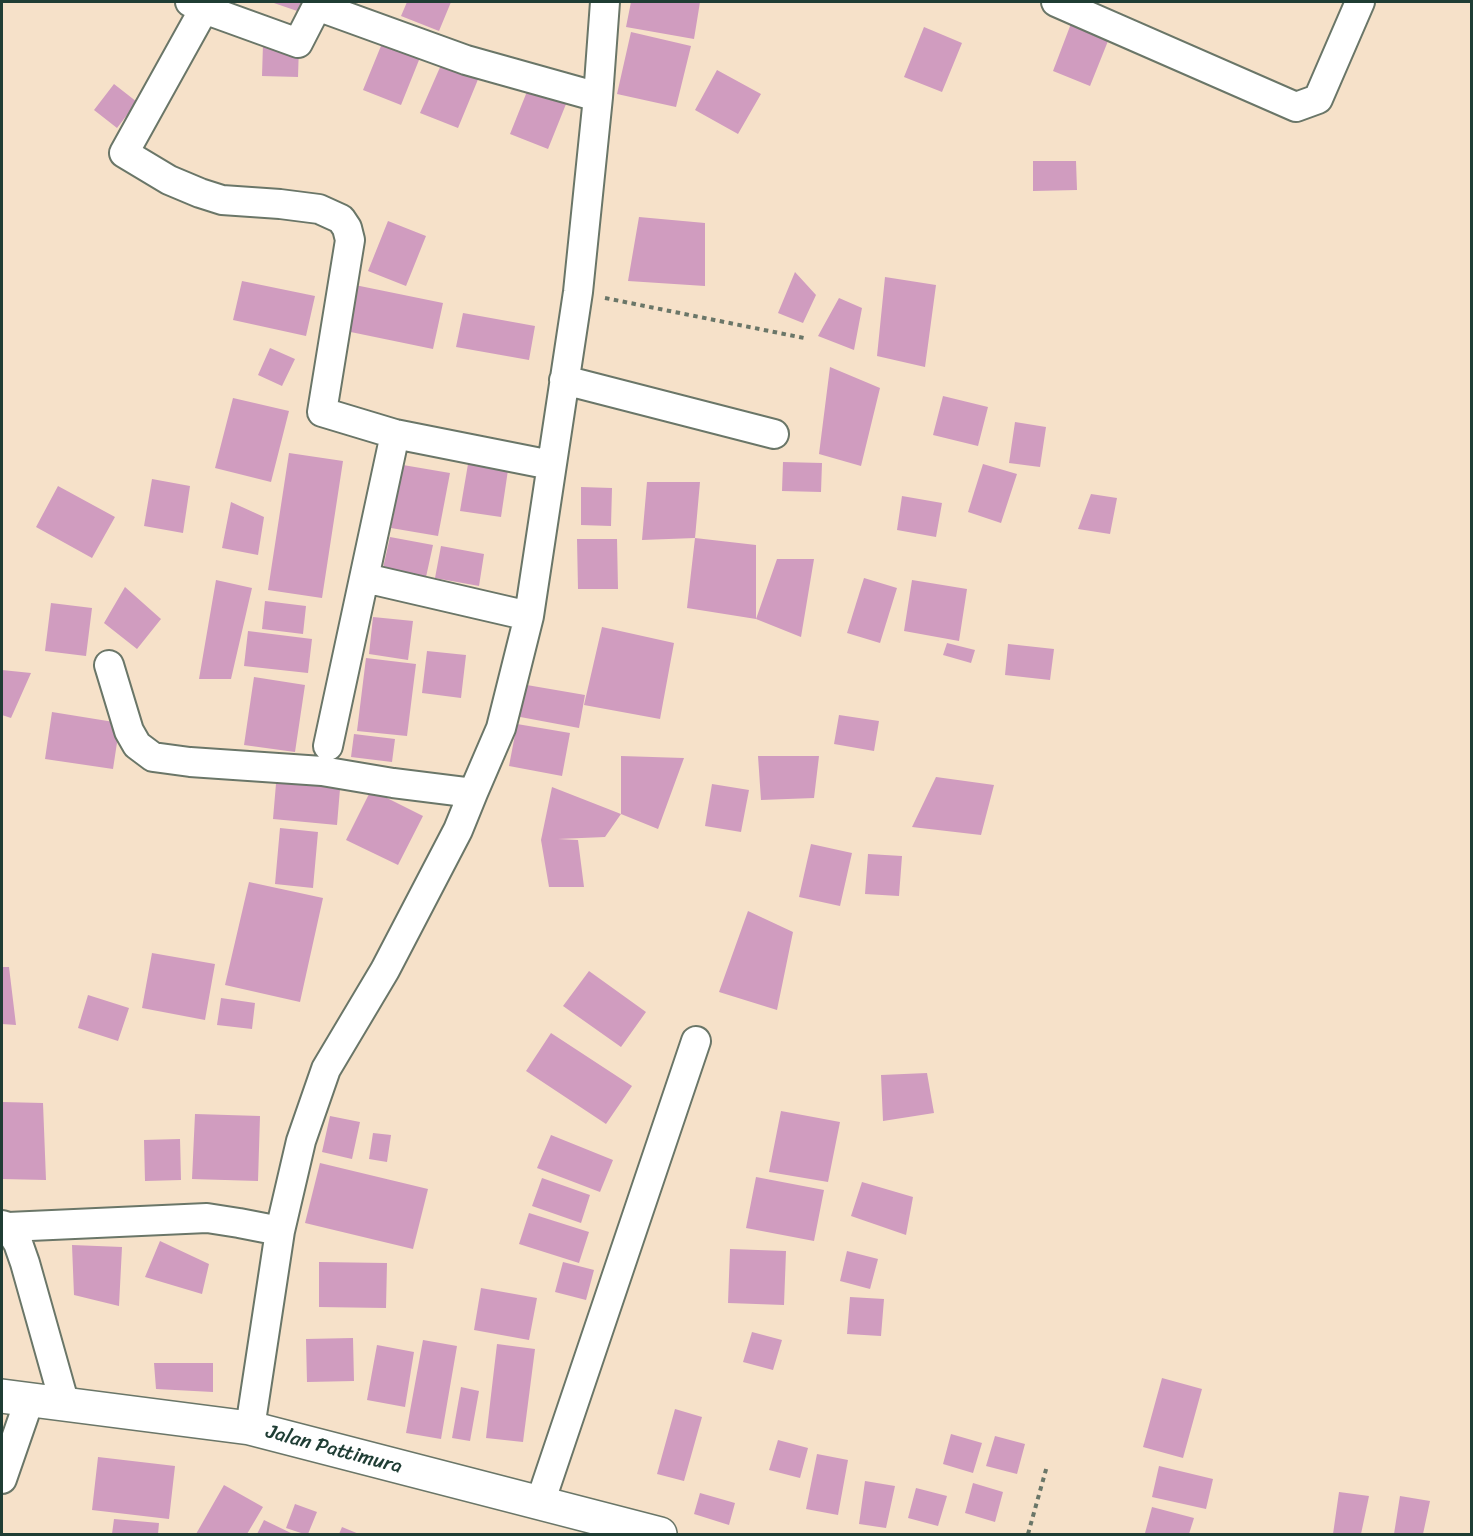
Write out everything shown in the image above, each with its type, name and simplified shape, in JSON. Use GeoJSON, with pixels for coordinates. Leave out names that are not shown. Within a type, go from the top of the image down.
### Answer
{"type":"FeatureCollection","features":[{"type":"Feature","properties":{"kind":"highway","name":"Jalan Pattimura"},"geometry":{"type":"LineString","coordinates":[[15,1399],[250,1428],[660,1534]]}},
{"type":"Feature","properties":{"kind":"street"},"geometry":{"type":"LineString","coordinates":[[250,1428],[280,1231],[302,1141],[326,1069],[385,970],[458,830],[501,728],[529,616],[578,292],[598,97],[605,2]]}},
{"type":"Feature","properties":{"kind":"street"},"geometry":{"type":"LineString","coordinates":[[1056,2],[1296,107],[1318,99],[1360,2]]}},
{"type":"Feature","properties":{"kind":"street"},"geometry":{"type":"LineString","coordinates":[[551,465],[395,434],[322,412],[350,240],[347,228],[341,219],[319,209],[222,200],[169,180],[124,153],[197,5],[298,42],[317,6],[466,60],[598,97]]}},
{"type":"Feature","properties":{"kind":"street"},"geometry":{"type":"LineString","coordinates":[[564,380],[774,434]]}},
{"type":"Feature","properties":{"kind":"street"},"geometry":{"type":"LineString","coordinates":[[328,746],[395,434]]}},
{"type":"Feature","properties":{"kind":"street"},"geometry":{"type":"LineString","coordinates":[[365,578],[529,616]]}},
{"type":"Feature","properties":{"kind":"street"},"geometry":{"type":"LineString","coordinates":[[109,665],[129,732],[137,745],[153,757],[190,762],[322,771],[473,793]]}},
{"type":"Feature","properties":{"kind":"street"},"geometry":{"type":"LineString","coordinates":[[540,1503],[696,1041]]}},
{"type":"Feature","properties":{"kind":"street"},"geometry":{"type":"LineString","coordinates":[[5,1226],[207,1218],[280,1231]]}},
{"type":"Feature","properties":{"kind":"street"},"geometry":{"type":"LineString","coordinates":[[5,1226],[18,1243],[25,1263],[65,1405]]}},
{"type":"Feature","properties":{"kind":"street"},"geometry":{"type":"LineString","coordinates":[[2,1479],[15,1399]]}},
{"type":"Feature","properties":{"kind":"path"},"geometry":{"type":"LineString","coordinates":[[578,292],[804,338]]}},
{"type":"Feature","properties":{"kind":"path"},"geometry":{"type":"LineString","coordinates":[[1028,1534],[1047,1466]]}},
{"type":"Feature","properties":{"kind":"building"},"geometry":{"type":"Polygon","coordinates":[[[271,2],[307,2],[303,13],[271,2]]]}},
{"type":"Feature","properties":{"kind":"building"},"geometry":{"type":"Polygon","coordinates":[[[407,2],[451,2],[439,31],[401,16],[407,2]]]}},
{"type":"Feature","properties":{"kind":"building"},"geometry":{"type":"Polygon","coordinates":[[[631,2],[700,2],[694,39],[626,27],[631,2]]]}},
{"type":"Feature","properties":{"kind":"building"},"geometry":{"type":"Polygon","coordinates":[[[1072,21],[1110,36],[1090,86],[1053,71],[1072,21]]]}},
{"type":"Feature","properties":{"kind":"building"},"geometry":{"type":"Polygon","coordinates":[[[924,27],[962,43],[942,92],[904,77],[924,27]]]}},
{"type":"Feature","properties":{"kind":"building"},"geometry":{"type":"Polygon","coordinates":[[[631,32],[691,46],[676,107],[617,94],[631,32]]]}},
{"type":"Feature","properties":{"kind":"building"},"geometry":{"type":"Polygon","coordinates":[[[383,41],[421,55],[401,105],[363,90],[383,41]]]}},
{"type":"Feature","properties":{"kind":"building"},"geometry":{"type":"Polygon","coordinates":[[[263,44],[299,46],[298,77],[262,76],[263,44]]]}},
{"type":"Feature","properties":{"kind":"building"},"geometry":{"type":"Polygon","coordinates":[[[441,65],[479,77],[458,128],[420,113],[441,65]]]}},
{"type":"Feature","properties":{"kind":"building"},"geometry":{"type":"Polygon","coordinates":[[[717,70],[761,94],[738,134],[695,110],[717,70]]]}},
{"type":"Feature","properties":{"kind":"building"},"geometry":{"type":"Polygon","coordinates":[[[114,84],[137,102],[117,128],[94,110],[114,84]]]}},
{"type":"Feature","properties":{"kind":"building"},"geometry":{"type":"Polygon","coordinates":[[[530,84],[568,99],[548,149],[510,134],[530,84]]]}},
{"type":"Feature","properties":{"kind":"building"},"geometry":{"type":"Polygon","coordinates":[[[1033,161],[1076,161],[1077,190],[1033,191],[1033,161]]]}},
{"type":"Feature","properties":{"kind":"building"},"geometry":{"type":"Polygon","coordinates":[[[639,217],[705,223],[705,286],[628,281],[639,217]]]}},
{"type":"Feature","properties":{"kind":"building"},"geometry":{"type":"Polygon","coordinates":[[[388,221],[426,236],[406,286],[368,271],[388,221]]]}},
{"type":"Feature","properties":{"kind":"building"},"geometry":{"type":"Polygon","coordinates":[[[795,272],[816,295],[803,323],[778,313],[795,272]]]}},
{"type":"Feature","properties":{"kind":"building"},"geometry":{"type":"Polygon","coordinates":[[[885,277],[936,285],[925,367],[877,356],[885,277]]]}},
{"type":"Feature","properties":{"kind":"building"},"geometry":{"type":"Polygon","coordinates":[[[242,281],[315,296],[306,336],[233,320],[242,281]]]}},
{"type":"Feature","properties":{"kind":"building"},"geometry":{"type":"Polygon","coordinates":[[[350,284],[443,303],[433,349],[341,330],[350,284]]]}},
{"type":"Feature","properties":{"kind":"building"},"geometry":{"type":"Polygon","coordinates":[[[839,298],[862,308],[854,350],[818,336],[839,298]]]}},
{"type":"Feature","properties":{"kind":"building"},"geometry":{"type":"Polygon","coordinates":[[[463,313],[535,326],[529,360],[456,347],[463,313]]]}},
{"type":"Feature","properties":{"kind":"building"},"geometry":{"type":"Polygon","coordinates":[[[270,348],[295,359],[282,386],[258,375],[270,348]]]}},
{"type":"Feature","properties":{"kind":"building"},"geometry":{"type":"Polygon","coordinates":[[[830,367],[880,388],[861,466],[819,454],[830,367]]]}},
{"type":"Feature","properties":{"kind":"building"},"geometry":{"type":"Polygon","coordinates":[[[943,396],[988,407],[978,446],[933,435],[943,396]]]}},
{"type":"Feature","properties":{"kind":"building"},"geometry":{"type":"Polygon","coordinates":[[[233,398],[289,411],[271,482],[215,468],[233,398]]]}},
{"type":"Feature","properties":{"kind":"building"},"geometry":{"type":"Polygon","coordinates":[[[1015,422],[1046,427],[1040,467],[1009,463],[1015,422]]]}},
{"type":"Feature","properties":{"kind":"building"},"geometry":{"type":"Polygon","coordinates":[[[289,453],[343,461],[322,598],[268,590],[289,453]]]}},
{"type":"Feature","properties":{"kind":"building"},"geometry":{"type":"Polygon","coordinates":[[[783,462],[822,463],[821,492],[782,491],[783,462]]]}},
{"type":"Feature","properties":{"kind":"building"},"geometry":{"type":"Polygon","coordinates":[[[468,464],[508,470],[501,517],[460,511],[468,464]]]}},
{"type":"Feature","properties":{"kind":"building"},"geometry":{"type":"Polygon","coordinates":[[[983,464],[1017,474],[1001,523],[968,512],[983,464]]]}},
{"type":"Feature","properties":{"kind":"building"},"geometry":{"type":"Polygon","coordinates":[[[403,465],[450,473],[438,536],[391,528],[403,465]]]}},
{"type":"Feature","properties":{"kind":"building"},"geometry":{"type":"Polygon","coordinates":[[[152,479],[190,486],[183,533],[144,526],[152,479]]]}},
{"type":"Feature","properties":{"kind":"building"},"geometry":{"type":"Polygon","coordinates":[[[647,482],[700,482],[695,538],[642,540],[647,482]]]}},
{"type":"Feature","properties":{"kind":"building"},"geometry":{"type":"Polygon","coordinates":[[[58,486],[115,517],[92,558],[36,527],[58,486]]]}},
{"type":"Feature","properties":{"kind":"building"},"geometry":{"type":"Polygon","coordinates":[[[581,487],[612,488],[611,526],[581,525],[581,487]]]}},
{"type":"Feature","properties":{"kind":"building"},"geometry":{"type":"Polygon","coordinates":[[[1091,494],[1117,498],[1110,534],[1078,529],[1091,494]]]}},
{"type":"Feature","properties":{"kind":"building"},"geometry":{"type":"Polygon","coordinates":[[[902,496],[942,503],[936,537],[897,530],[902,496]]]}},
{"type":"Feature","properties":{"kind":"building"},"geometry":{"type":"Polygon","coordinates":[[[231,502],[264,517],[258,555],[222,548],[231,502]]]}},
{"type":"Feature","properties":{"kind":"building"},"geometry":{"type":"Polygon","coordinates":[[[390,537],[433,545],[426,577],[383,568],[390,537]]]}},
{"type":"Feature","properties":{"kind":"building"},"geometry":{"type":"Polygon","coordinates":[[[695,538],[756,545],[756,619],[687,608],[695,538]]]}},
{"type":"Feature","properties":{"kind":"building"},"geometry":{"type":"Polygon","coordinates":[[[577,539],[617,539],[618,589],[578,589],[577,539]]]}},
{"type":"Feature","properties":{"kind":"building"},"geometry":{"type":"Polygon","coordinates":[[[441,546],[484,554],[479,586],[435,578],[441,546]]]}},
{"type":"Feature","properties":{"kind":"building"},"geometry":{"type":"Polygon","coordinates":[[[777,559],[814,559],[801,637],[756,619],[777,559]]]}},
{"type":"Feature","properties":{"kind":"building"},"geometry":{"type":"Polygon","coordinates":[[[864,578],[897,588],[880,643],[847,633],[864,578]]]}},
{"type":"Feature","properties":{"kind":"building"},"geometry":{"type":"Polygon","coordinates":[[[216,580],[252,588],[231,679],[199,679],[216,580]]]}},
{"type":"Feature","properties":{"kind":"building"},"geometry":{"type":"Polygon","coordinates":[[[912,580],[967,589],[959,641],[904,631],[912,580]]]}},
{"type":"Feature","properties":{"kind":"building"},"geometry":{"type":"Polygon","coordinates":[[[125,587],[161,619],[137,649],[104,623],[125,587]]]}},
{"type":"Feature","properties":{"kind":"building"},"geometry":{"type":"Polygon","coordinates":[[[265,601],[306,606],[303,634],[262,629],[265,601]]]}},
{"type":"Feature","properties":{"kind":"building"},"geometry":{"type":"Polygon","coordinates":[[[51,603],[92,608],[86,656],[45,651],[51,603]]]}},
{"type":"Feature","properties":{"kind":"building"},"geometry":{"type":"Polygon","coordinates":[[[373,617],[413,621],[408,660],[369,654],[373,617]]]}},
{"type":"Feature","properties":{"kind":"building"},"geometry":{"type":"Polygon","coordinates":[[[602,627],[674,643],[660,719],[584,705],[602,627]]]}},
{"type":"Feature","properties":{"kind":"building"},"geometry":{"type":"Polygon","coordinates":[[[248,631],[312,639],[308,673],[244,666],[248,631]]]}},
{"type":"Feature","properties":{"kind":"building"},"geometry":{"type":"Polygon","coordinates":[[[947,643],[975,650],[971,663],[943,655],[947,643]]]}},
{"type":"Feature","properties":{"kind":"building"},"geometry":{"type":"Polygon","coordinates":[[[1008,644],[1054,649],[1050,680],[1005,675],[1008,644]]]}},
{"type":"Feature","properties":{"kind":"building"},"geometry":{"type":"Polygon","coordinates":[[[427,651],[466,655],[461,698],[422,693],[427,651]]]}},
{"type":"Feature","properties":{"kind":"building"},"geometry":{"type":"Polygon","coordinates":[[[366,658],[416,664],[407,736],[357,731],[366,658]]]}},
{"type":"Feature","properties":{"kind":"building"},"geometry":{"type":"Polygon","coordinates":[[[2,670],[31,673],[11,718],[2,715],[2,670]]]}},
{"type":"Feature","properties":{"kind":"building"},"geometry":{"type":"Polygon","coordinates":[[[254,677],[305,685],[295,752],[244,745],[254,677]]]}},
{"type":"Feature","properties":{"kind":"building"},"geometry":{"type":"Polygon","coordinates":[[[521,684],[585,695],[579,728],[515,716],[521,684]]]}},
{"type":"Feature","properties":{"kind":"building"},"geometry":{"type":"Polygon","coordinates":[[[52,712],[120,723],[113,769],[45,759],[52,712]]]}},
{"type":"Feature","properties":{"kind":"building"},"geometry":{"type":"Polygon","coordinates":[[[839,715],[879,721],[874,751],[834,744],[839,715]]]}},
{"type":"Feature","properties":{"kind":"building"},"geometry":{"type":"Polygon","coordinates":[[[517,724],[570,733],[562,776],[509,766],[517,724]]]}},
{"type":"Feature","properties":{"kind":"building"},"geometry":{"type":"Polygon","coordinates":[[[354,734],[395,739],[392,762],[351,757],[354,734]]]}},
{"type":"Feature","properties":{"kind":"building"},"geometry":{"type":"Polygon","coordinates":[[[621,756],[684,758],[658,829],[621,814],[621,756]]]}},
{"type":"Feature","properties":{"kind":"building"},"geometry":{"type":"Polygon","coordinates":[[[758,756],[819,756],[814,798],[761,800],[758,756]]]}},
{"type":"Feature","properties":{"kind":"building"},"geometry":{"type":"Polygon","coordinates":[[[277,772],[341,777],[337,825],[273,819],[277,772]]]}},
{"type":"Feature","properties":{"kind":"building"},"geometry":{"type":"Polygon","coordinates":[[[936,777],[994,785],[981,835],[912,827],[936,777]]]}},
{"type":"Feature","properties":{"kind":"building"},"geometry":{"type":"Polygon","coordinates":[[[712,784],[749,790],[741,832],[705,826],[712,784]]]}},
{"type":"Feature","properties":{"kind":"building"},"geometry":{"type":"Polygon","coordinates":[[[552,787],[621,814],[605,837],[558,839],[578,840],[584,887],[549,887],[541,840],[552,787]]]}},
{"type":"Feature","properties":{"kind":"building"},"geometry":{"type":"Polygon","coordinates":[[[371,790],[423,816],[398,865],[346,840],[371,790]]]}},
{"type":"Feature","properties":{"kind":"building"},"geometry":{"type":"Polygon","coordinates":[[[280,828],[318,832],[313,888],[275,884],[280,828]]]}},
{"type":"Feature","properties":{"kind":"building"},"geometry":{"type":"Polygon","coordinates":[[[811,844],[852,853],[840,906],[799,897],[811,844]]]}},
{"type":"Feature","properties":{"kind":"building"},"geometry":{"type":"Polygon","coordinates":[[[868,854],[902,856],[899,896],[865,894],[868,854]]]}},
{"type":"Feature","properties":{"kind":"building"},"geometry":{"type":"Polygon","coordinates":[[[249,882],[323,898],[300,1002],[225,985],[249,882]]]}},
{"type":"Feature","properties":{"kind":"building"},"geometry":{"type":"Polygon","coordinates":[[[748,911],[793,932],[777,1010],[719,992],[748,911]]]}},
{"type":"Feature","properties":{"kind":"building"},"geometry":{"type":"Polygon","coordinates":[[[152,953],[215,964],[205,1020],[142,1008],[152,953]]]}},
{"type":"Feature","properties":{"kind":"building"},"geometry":{"type":"Polygon","coordinates":[[[2,967],[9,967],[16,1025],[2,1024],[2,967]]]}},
{"type":"Feature","properties":{"kind":"building"},"geometry":{"type":"Polygon","coordinates":[[[589,971],[646,1012],[621,1047],[563,1006],[589,971]]]}},
{"type":"Feature","properties":{"kind":"building"},"geometry":{"type":"Polygon","coordinates":[[[88,995],[129,1008],[118,1041],[78,1028],[88,995]]]}},
{"type":"Feature","properties":{"kind":"building"},"geometry":{"type":"Polygon","coordinates":[[[221,998],[255,1003],[252,1029],[217,1025],[221,998]]]}},
{"type":"Feature","properties":{"kind":"building"},"geometry":{"type":"Polygon","coordinates":[[[551,1033],[632,1086],[606,1124],[526,1071],[551,1033]]]}},
{"type":"Feature","properties":{"kind":"building"},"geometry":{"type":"Polygon","coordinates":[[[927,1073],[934,1113],[883,1121],[881,1075],[927,1073]]]}},
{"type":"Feature","properties":{"kind":"building"},"geometry":{"type":"Polygon","coordinates":[[[2,1102],[43,1103],[46,1180],[2,1179],[2,1102]]]}},
{"type":"Feature","properties":{"kind":"building"},"geometry":{"type":"Polygon","coordinates":[[[781,1111],[840,1122],[828,1182],[769,1172],[781,1111]]]}},
{"type":"Feature","properties":{"kind":"building"},"geometry":{"type":"Polygon","coordinates":[[[195,1114],[260,1116],[258,1181],[192,1179],[195,1114]]]}},
{"type":"Feature","properties":{"kind":"building"},"geometry":{"type":"Polygon","coordinates":[[[330,1116],[360,1122],[352,1159],[322,1152],[330,1116]]]}},
{"type":"Feature","properties":{"kind":"building"},"geometry":{"type":"Polygon","coordinates":[[[373,1133],[391,1135],[387,1162],[369,1159],[373,1133]]]}},
{"type":"Feature","properties":{"kind":"building"},"geometry":{"type":"Polygon","coordinates":[[[551,1135],[613,1160],[600,1192],[537,1168],[551,1135]]]}},
{"type":"Feature","properties":{"kind":"building"},"geometry":{"type":"Polygon","coordinates":[[[180,1139],[181,1180],[145,1181],[144,1140],[180,1139]]]}},
{"type":"Feature","properties":{"kind":"building"},"geometry":{"type":"Polygon","coordinates":[[[320,1163],[428,1189],[413,1249],[305,1223],[320,1163]]]}},
{"type":"Feature","properties":{"kind":"building"},"geometry":{"type":"Polygon","coordinates":[[[756,1177],[824,1190],[814,1241],[746,1228],[756,1177]]]}},
{"type":"Feature","properties":{"kind":"building"},"geometry":{"type":"Polygon","coordinates":[[[542,1178],[590,1195],[581,1223],[532,1206],[542,1178]]]}},
{"type":"Feature","properties":{"kind":"building"},"geometry":{"type":"Polygon","coordinates":[[[862,1182],[913,1197],[906,1235],[851,1216],[862,1182]]]}},
{"type":"Feature","properties":{"kind":"building"},"geometry":{"type":"Polygon","coordinates":[[[529,1213],[589,1232],[579,1263],[519,1244],[529,1213]]]}},
{"type":"Feature","properties":{"kind":"building"},"geometry":{"type":"Polygon","coordinates":[[[160,1241],[209,1264],[202,1294],[145,1277],[160,1241]]]}},
{"type":"Feature","properties":{"kind":"building"},"geometry":{"type":"Polygon","coordinates":[[[72,1245],[122,1247],[119,1306],[74,1295],[72,1245]]]}},
{"type":"Feature","properties":{"kind":"building"},"geometry":{"type":"Polygon","coordinates":[[[730,1249],[786,1251],[784,1305],[728,1303],[730,1249]]]}},
{"type":"Feature","properties":{"kind":"building"},"geometry":{"type":"Polygon","coordinates":[[[847,1251],[878,1259],[870,1289],[840,1281],[847,1251]]]}},
{"type":"Feature","properties":{"kind":"building"},"geometry":{"type":"Polygon","coordinates":[[[319,1262],[387,1263],[386,1308],[319,1307],[319,1262]]]}},
{"type":"Feature","properties":{"kind":"building"},"geometry":{"type":"Polygon","coordinates":[[[563,1262],[594,1270],[586,1300],[555,1292],[563,1262]]]}},
{"type":"Feature","properties":{"kind":"building"},"geometry":{"type":"Polygon","coordinates":[[[481,1288],[537,1298],[529,1340],[474,1330],[481,1288]]]}},
{"type":"Feature","properties":{"kind":"building"},"geometry":{"type":"Polygon","coordinates":[[[850,1297],[884,1299],[881,1336],[847,1334],[850,1297]]]}},
{"type":"Feature","properties":{"kind":"building"},"geometry":{"type":"Polygon","coordinates":[[[752,1332],[782,1340],[773,1370],[743,1362],[752,1332]]]}},
{"type":"Feature","properties":{"kind":"building"},"geometry":{"type":"Polygon","coordinates":[[[353,1338],[354,1381],[307,1382],[306,1339],[353,1338]]]}},
{"type":"Feature","properties":{"kind":"building"},"geometry":{"type":"Polygon","coordinates":[[[423,1340],[457,1346],[441,1439],[406,1433],[423,1340]]]}},
{"type":"Feature","properties":{"kind":"building"},"geometry":{"type":"Polygon","coordinates":[[[497,1344],[535,1349],[523,1442],[486,1438],[497,1344]]]}},
{"type":"Feature","properties":{"kind":"building"},"geometry":{"type":"Polygon","coordinates":[[[377,1345],[414,1352],[405,1407],[367,1400],[377,1345]]]}},
{"type":"Feature","properties":{"kind":"building"},"geometry":{"type":"Polygon","coordinates":[[[154,1363],[213,1363],[213,1392],[156,1389],[154,1363]]]}},
{"type":"Feature","properties":{"kind":"building"},"geometry":{"type":"Polygon","coordinates":[[[1162,1378],[1202,1389],[1183,1458],[1143,1447],[1162,1378]]]}},
{"type":"Feature","properties":{"kind":"building"},"geometry":{"type":"Polygon","coordinates":[[[461,1387],[479,1391],[470,1441],[452,1438],[461,1387]]]}},
{"type":"Feature","properties":{"kind":"building"},"geometry":{"type":"Polygon","coordinates":[[[675,1409],[702,1417],[684,1481],[657,1474],[675,1409]]]}},
{"type":"Feature","properties":{"kind":"building"},"geometry":{"type":"Polygon","coordinates":[[[951,1434],[982,1443],[973,1473],[943,1464],[951,1434]]]}},
{"type":"Feature","properties":{"kind":"building"},"geometry":{"type":"Polygon","coordinates":[[[995,1436],[1025,1444],[1017,1474],[986,1466],[995,1436]]]}},
{"type":"Feature","properties":{"kind":"building"},"geometry":{"type":"Polygon","coordinates":[[[778,1440],[808,1448],[800,1478],[769,1470],[778,1440]]]}},
{"type":"Feature","properties":{"kind":"building"},"geometry":{"type":"Polygon","coordinates":[[[817,1454],[848,1460],[838,1515],[806,1509],[817,1454]]]}},
{"type":"Feature","properties":{"kind":"building"},"geometry":{"type":"Polygon","coordinates":[[[98,1457],[175,1466],[169,1519],[92,1510],[98,1457]]]}},
{"type":"Feature","properties":{"kind":"building"},"geometry":{"type":"Polygon","coordinates":[[[1159,1466],[1213,1479],[1206,1509],[1152,1497],[1159,1466]]]}},
{"type":"Feature","properties":{"kind":"building"},"geometry":{"type":"Polygon","coordinates":[[[865,1481],[895,1486],[886,1528],[859,1524],[865,1481]]]}},
{"type":"Feature","properties":{"kind":"building"},"geometry":{"type":"Polygon","coordinates":[[[973,1483],[1003,1492],[995,1522],[965,1513],[973,1483]]]}},
{"type":"Feature","properties":{"kind":"building"},"geometry":{"type":"Polygon","coordinates":[[[224,1485],[263,1507],[247,1534],[196,1534],[224,1485]]]}},
{"type":"Feature","properties":{"kind":"building"},"geometry":{"type":"Polygon","coordinates":[[[916,1488],[947,1496],[938,1526],[908,1518],[916,1488]]]}},
{"type":"Feature","properties":{"kind":"building"},"geometry":{"type":"Polygon","coordinates":[[[1339,1492],[1369,1496],[1361,1534],[1333,1534],[1339,1492]]]}},
{"type":"Feature","properties":{"kind":"building"},"geometry":{"type":"Polygon","coordinates":[[[700,1493],[735,1503],[729,1525],[694,1514],[700,1493]]]}},
{"type":"Feature","properties":{"kind":"building"},"geometry":{"type":"Polygon","coordinates":[[[1400,1496],[1430,1501],[1423,1534],[1394,1534],[1400,1496]]]}},
{"type":"Feature","properties":{"kind":"building"},"geometry":{"type":"Polygon","coordinates":[[[295,1504],[317,1512],[308,1534],[286,1528],[295,1504]]]}},
{"type":"Feature","properties":{"kind":"building"},"geometry":{"type":"Polygon","coordinates":[[[1152,1507],[1194,1518],[1189,1534],[1145,1533],[1152,1507]]]}},
{"type":"Feature","properties":{"kind":"building"},"geometry":{"type":"Polygon","coordinates":[[[114,1519],[159,1523],[158,1534],[112,1534],[114,1519]]]}},
{"type":"Feature","properties":{"kind":"building"},"geometry":{"type":"Polygon","coordinates":[[[264,1520],[293,1534],[257,1534],[264,1520]]]}},
{"type":"Feature","properties":{"kind":"building"},"geometry":{"type":"Polygon","coordinates":[[[342,1527],[359,1534],[339,1534],[342,1527]]]}}]}
